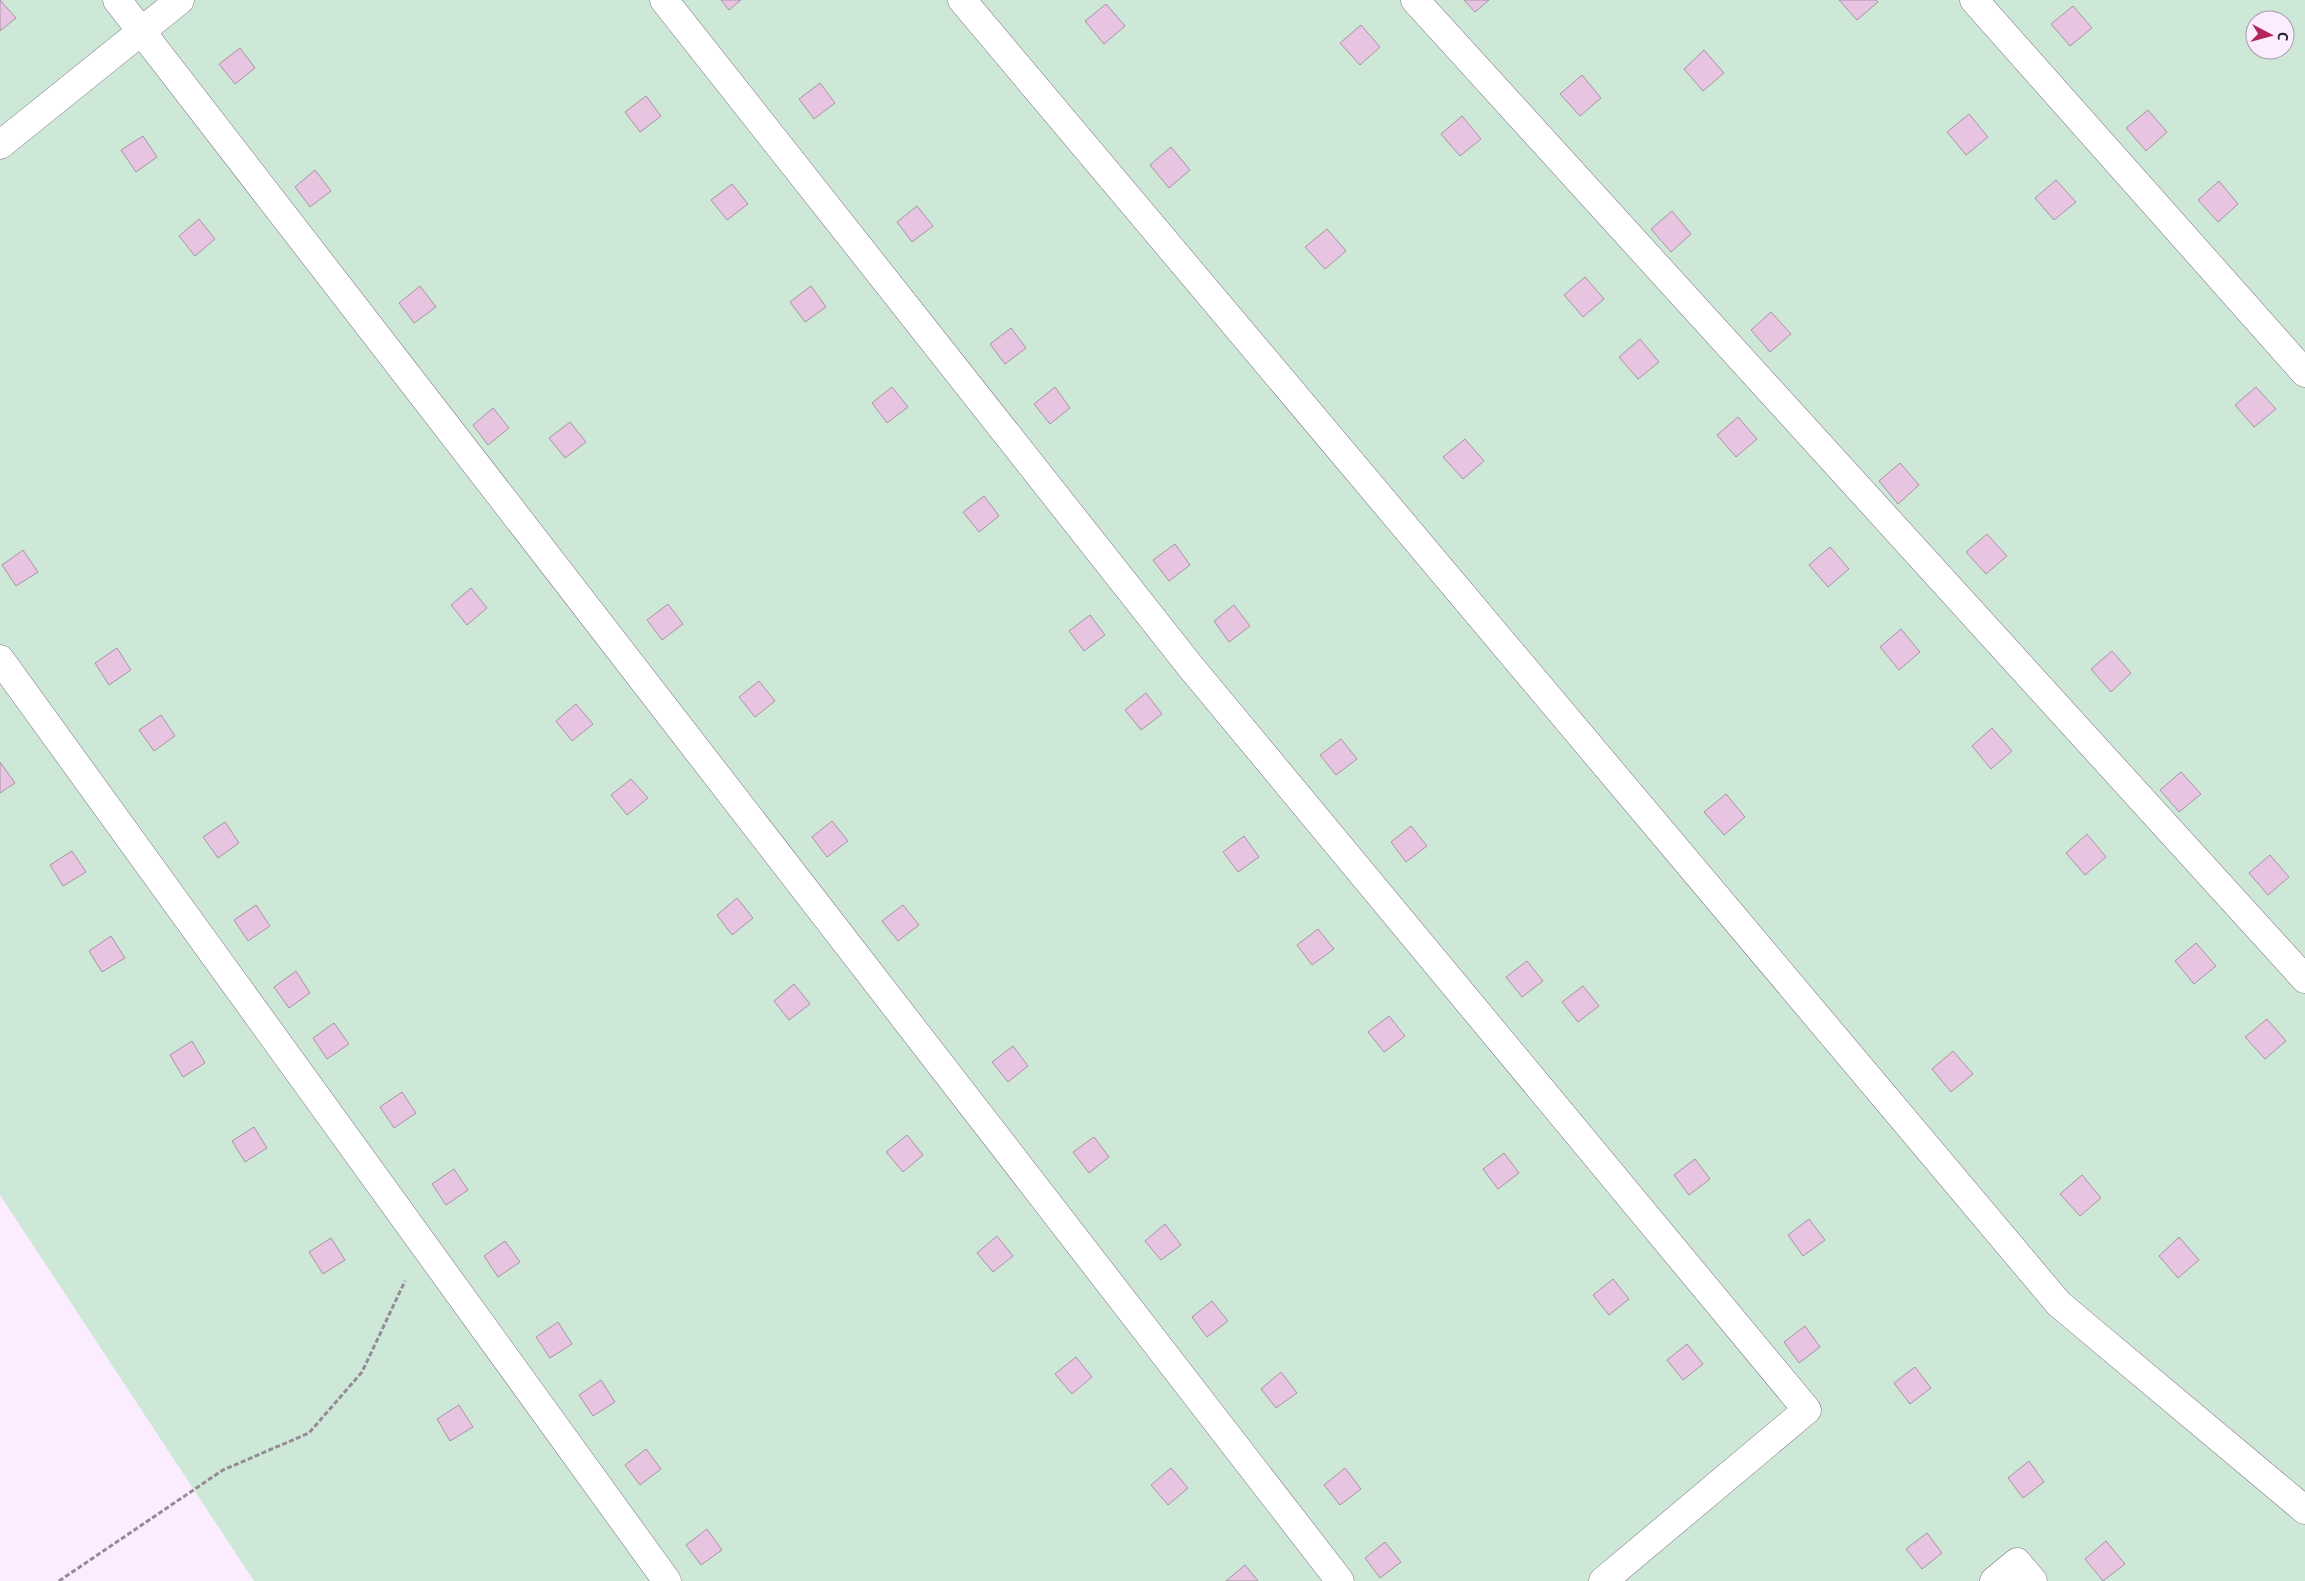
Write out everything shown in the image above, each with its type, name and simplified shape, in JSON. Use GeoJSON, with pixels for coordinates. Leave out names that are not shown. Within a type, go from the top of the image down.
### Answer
{"type":"FeatureCollection","features":[{"type":"Feature","properties":{"kind":"lane"},"geometry":{"type":"LineString","coordinates":[[117,0],[1340,1581]]}},
{"type":"Feature","properties":{"kind":"lane"},"geometry":{"type":"LineString","coordinates":[[0,145],[180,0]]}},
{"type":"Feature","properties":{"kind":"lane"},"geometry":{"type":"LineString","coordinates":[[664,0],[1190,666],[1807,1410],[1603,1581]]}},
{"type":"Feature","properties":{"kind":"lane"},"geometry":{"type":"LineString","coordinates":[[962,0],[2059,1304],[2305,1510]]}},
{"type":"Feature","properties":{"kind":"lane"},"geometry":{"type":"LineString","coordinates":[[1416,0],[2305,979]]}},
{"type":"Feature","properties":{"kind":"lane"},"geometry":{"type":"LineString","coordinates":[[1974,0],[2305,373]]}},
{"type":"Feature","properties":{"kind":"lane"},"geometry":{"type":"LineString","coordinates":[[0,659],[667,1581]]}},
{"type":"Feature","properties":{"kind":"lane"},"geometry":{"type":"LineString","coordinates":[[1994,1581],[2017,1562],[2033,1581]]}},
{"type":"Feature","properties":{"kind":"path"},"geometry":{"type":"LineString","coordinates":[[59,1581],[223,1470],[308,1433],[362,1372],[423,1244]]}},
{"type":"Feature","properties":{"kind":"green space"},"geometry":{"type":"Polygon","coordinates":[[[0,0],[2305,0],[2305,1581],[254,1581],[0,1195],[0,0]]]}},
{"type":"Feature","properties":{"kind":"building"},"geometry":{"type":"Polygon","coordinates":[[[0,0],[16,18],[0,31],[0,0]]]}},
{"type":"Feature","properties":{"kind":"building"},"geometry":{"type":"Polygon","coordinates":[[[721,0],[741,0],[729,10],[721,0]]]}},
{"type":"Feature","properties":{"kind":"building"},"geometry":{"type":"Polygon","coordinates":[[[1464,0],[1489,0],[1475,12],[1464,0]]]}},
{"type":"Feature","properties":{"kind":"building"},"geometry":{"type":"Polygon","coordinates":[[[1839,0],[1876,0],[1878,2],[1857,20],[1839,0]]]}},
{"type":"Feature","properties":{"kind":"building"},"geometry":{"type":"Polygon","coordinates":[[[1106,4],[1125,26],[1104,44],[1085,21],[1106,4]]]}},
{"type":"Feature","properties":{"kind":"building"},"geometry":{"type":"Polygon","coordinates":[[[2073,6],[2092,28],[2070,46],[2051,24],[2073,6]]]}},
{"type":"Feature","properties":{"kind":"building"},"geometry":{"type":"Polygon","coordinates":[[[1361,25],[1380,47],[1360,65],[1340,43],[1361,25]]]}},
{"type":"Feature","properties":{"kind":"building"},"geometry":{"type":"Polygon","coordinates":[[[240,48],[255,68],[235,84],[219,64],[240,48]]]}},
{"type":"Feature","properties":{"kind":"building"},"geometry":{"type":"Polygon","coordinates":[[[1704,50],[1724,73],[1703,91],[1684,69],[1704,50]]]}},
{"type":"Feature","properties":{"kind":"building"},"geometry":{"type":"Polygon","coordinates":[[[1582,75],[1601,98],[1580,116],[1560,94],[1582,75]]]}},
{"type":"Feature","properties":{"kind":"building"},"geometry":{"type":"Polygon","coordinates":[[[820,83],[835,103],[814,119],[799,99],[820,83]]]}},
{"type":"Feature","properties":{"kind":"building"},"geometry":{"type":"Polygon","coordinates":[[[646,96],[661,116],[640,132],[625,112],[646,96]]]}},
{"type":"Feature","properties":{"kind":"building"},"geometry":{"type":"Polygon","coordinates":[[[2148,110],[2167,132],[2146,151],[2126,128],[2148,110]]]}},
{"type":"Feature","properties":{"kind":"building"},"geometry":{"type":"Polygon","coordinates":[[[1969,114],[1988,137],[1966,155],[1947,132],[1969,114]]]}},
{"type":"Feature","properties":{"kind":"building"},"geometry":{"type":"Polygon","coordinates":[[[1462,116],[1481,139],[1460,156],[1441,134],[1462,116]]]}},
{"type":"Feature","properties":{"kind":"building"},"geometry":{"type":"Polygon","coordinates":[[[143,136],[157,157],[136,172],[121,150],[143,136]]]}},
{"type":"Feature","properties":{"kind":"building"},"geometry":{"type":"Polygon","coordinates":[[[1171,147],[1190,170],[1169,188],[1150,165],[1171,147]]]}},
{"type":"Feature","properties":{"kind":"building"},"geometry":{"type":"Polygon","coordinates":[[[315,170],[331,191],[310,207],[295,187],[315,170]]]}},
{"type":"Feature","properties":{"kind":"building"},"geometry":{"type":"Polygon","coordinates":[[[2056,180],[2076,202],[2054,220],[2035,198],[2056,180]]]}},
{"type":"Feature","properties":{"kind":"building"},"geometry":{"type":"Polygon","coordinates":[[[2219,181],[2238,204],[2218,222],[2198,200],[2219,181]]]}},
{"type":"Feature","properties":{"kind":"building"},"geometry":{"type":"Polygon","coordinates":[[[732,184],[748,204],[727,220],[711,200],[732,184]]]}},
{"type":"Feature","properties":{"kind":"building"},"geometry":{"type":"Polygon","coordinates":[[[917,206],[933,226],[912,242],[897,222],[917,206]]]}},
{"type":"Feature","properties":{"kind":"building"},"geometry":{"type":"Polygon","coordinates":[[[1672,211],[1691,234],[1671,252],[1651,229],[1672,211]]]}},
{"type":"Feature","properties":{"kind":"building"},"geometry":{"type":"Polygon","coordinates":[[[199,219],[215,239],[195,256],[179,236],[199,219]]]}},
{"type":"Feature","properties":{"kind":"building"},"geometry":{"type":"Polygon","coordinates":[[[1327,229],[1346,251],[1325,269],[1305,247],[1327,229]]]}},
{"type":"Feature","properties":{"kind":"building"},"geometry":{"type":"Polygon","coordinates":[[[1585,277],[1604,299],[1583,317],[1564,295],[1585,277]]]}},
{"type":"Feature","properties":{"kind":"building"},"geometry":{"type":"Polygon","coordinates":[[[420,286],[436,307],[414,323],[399,303],[420,286]]]}},
{"type":"Feature","properties":{"kind":"building"},"geometry":{"type":"Polygon","coordinates":[[[811,286],[826,307],[805,322],[790,302],[811,286]]]}},
{"type":"Feature","properties":{"kind":"building"},"geometry":{"type":"Polygon","coordinates":[[[1771,312],[1791,334],[1770,352],[1751,330],[1771,312]]]}},
{"type":"Feature","properties":{"kind":"building"},"geometry":{"type":"Polygon","coordinates":[[[1011,328],[1026,348],[1005,364],[990,344],[1011,328]]]}},
{"type":"Feature","properties":{"kind":"building"},"geometry":{"type":"Polygon","coordinates":[[[1640,339],[1659,362],[1638,379],[1619,357],[1640,339]]]}},
{"type":"Feature","properties":{"kind":"building"},"geometry":{"type":"Polygon","coordinates":[[[892,387],[908,407],[887,423],[872,403],[892,387]]]}},
{"type":"Feature","properties":{"kind":"building"},"geometry":{"type":"Polygon","coordinates":[[[1055,387],[1070,408],[1050,424],[1034,404],[1055,387]]]}},
{"type":"Feature","properties":{"kind":"building"},"geometry":{"type":"Polygon","coordinates":[[[2256,387],[2276,409],[2254,427],[2235,405],[2256,387]]]}},
{"type":"Feature","properties":{"kind":"building"},"geometry":{"type":"Polygon","coordinates":[[[493,408],[509,428],[488,445],[473,425],[493,408]]]}},
{"type":"Feature","properties":{"kind":"building"},"geometry":{"type":"Polygon","coordinates":[[[1738,417],[1757,439],[1736,457],[1717,435],[1738,417]]]}},
{"type":"Feature","properties":{"kind":"building"},"geometry":{"type":"Polygon","coordinates":[[[570,422],[586,442],[565,458],[549,438],[570,422]]]}},
{"type":"Feature","properties":{"kind":"building"},"geometry":{"type":"Polygon","coordinates":[[[1465,439],[1484,461],[1463,479],[1443,457],[1465,439]]]}},
{"type":"Feature","properties":{"kind":"building"},"geometry":{"type":"Polygon","coordinates":[[[1900,463],[1919,485],[1898,504],[1879,481],[1900,463]]]}},
{"type":"Feature","properties":{"kind":"building"},"geometry":{"type":"Polygon","coordinates":[[[984,496],[999,516],[979,532],[963,512],[984,496]]]}},
{"type":"Feature","properties":{"kind":"building"},"geometry":{"type":"Polygon","coordinates":[[[1987,534],[2007,556],[1986,574],[1966,552],[1987,534]]]}},
{"type":"Feature","properties":{"kind":"building"},"geometry":{"type":"Polygon","coordinates":[[[1175,544],[1190,565],[1169,581],[1153,560],[1175,544]]]}},
{"type":"Feature","properties":{"kind":"building"},"geometry":{"type":"Polygon","coordinates":[[[1830,547],[1849,569],[1828,587],[1809,565],[1830,547]]]}},
{"type":"Feature","properties":{"kind":"building"},"geometry":{"type":"Polygon","coordinates":[[[23,550],[38,572],[16,586],[2,565],[23,550]]]}},
{"type":"Feature","properties":{"kind":"building"},"geometry":{"type":"Polygon","coordinates":[[[471,588],[487,608],[467,625],[451,605],[471,588]]]}},
{"type":"Feature","properties":{"kind":"building"},"geometry":{"type":"Polygon","coordinates":[[[668,604],[683,624],[662,640],[647,620],[668,604]]]}},
{"type":"Feature","properties":{"kind":"building"},"geometry":{"type":"Polygon","coordinates":[[[1234,605],[1250,626],[1229,642],[1214,621],[1234,605]]]}},
{"type":"Feature","properties":{"kind":"building"},"geometry":{"type":"Polygon","coordinates":[[[1090,615],[1105,635],[1084,651],[1069,631],[1090,615]]]}},
{"type":"Feature","properties":{"kind":"building"},"geometry":{"type":"Polygon","coordinates":[[[1901,629],[1920,652],[1899,670],[1880,647],[1901,629]]]}},
{"type":"Feature","properties":{"kind":"building"},"geometry":{"type":"Polygon","coordinates":[[[117,648],[131,670],[109,685],[95,663],[117,648]]]}},
{"type":"Feature","properties":{"kind":"building"},"geometry":{"type":"Polygon","coordinates":[[[2112,651],[2131,673],[2111,692],[2091,669],[2112,651]]]}},
{"type":"Feature","properties":{"kind":"building"},"geometry":{"type":"Polygon","coordinates":[[[759,681],[775,701],[755,717],[739,697],[759,681]]]}},
{"type":"Feature","properties":{"kind":"building"},"geometry":{"type":"Polygon","coordinates":[[[1146,693],[1162,714],[1141,730],[1125,710],[1146,693]]]}},
{"type":"Feature","properties":{"kind":"building"},"geometry":{"type":"Polygon","coordinates":[[[576,704],[593,724],[572,741],[556,721],[576,704]]]}},
{"type":"Feature","properties":{"kind":"building"},"geometry":{"type":"Polygon","coordinates":[[[161,715],[175,736],[154,751],[139,730],[161,715]]]}},
{"type":"Feature","properties":{"kind":"building"},"geometry":{"type":"Polygon","coordinates":[[[1992,728],[2012,751],[1991,769],[1972,746],[1992,728]]]}},
{"type":"Feature","properties":{"kind":"building"},"geometry":{"type":"Polygon","coordinates":[[[1341,739],[1357,759],[1336,775],[1320,755],[1341,739]]]}},
{"type":"Feature","properties":{"kind":"building"},"geometry":{"type":"Polygon","coordinates":[[[0,762],[15,783],[0,793],[0,762]]]}},
{"type":"Feature","properties":{"kind":"building"},"geometry":{"type":"Polygon","coordinates":[[[2181,772],[2201,794],[2179,812],[2160,790],[2181,772]]]}},
{"type":"Feature","properties":{"kind":"building"},"geometry":{"type":"Polygon","coordinates":[[[631,779],[648,798],[627,815],[611,795],[631,779]]]}},
{"type":"Feature","properties":{"kind":"building"},"geometry":{"type":"Polygon","coordinates":[[[1726,794],[1745,817],[1724,835],[1704,812],[1726,794]]]}},
{"type":"Feature","properties":{"kind":"building"},"geometry":{"type":"Polygon","coordinates":[[[832,821],[848,841],[827,857],[812,837],[832,821]]]}},
{"type":"Feature","properties":{"kind":"building"},"geometry":{"type":"Polygon","coordinates":[[[225,822],[239,843],[218,858],[203,837],[225,822]]]}},
{"type":"Feature","properties":{"kind":"building"},"geometry":{"type":"Polygon","coordinates":[[[1411,826],[1427,846],[1406,862],[1391,842],[1411,826]]]}},
{"type":"Feature","properties":{"kind":"building"},"geometry":{"type":"Polygon","coordinates":[[[2087,834],[2106,857],[2085,875],[2066,853],[2087,834]]]}},
{"type":"Feature","properties":{"kind":"building"},"geometry":{"type":"Polygon","coordinates":[[[1244,836],[1259,857],[1238,872],[1223,852],[1244,836]]]}},
{"type":"Feature","properties":{"kind":"building"},"geometry":{"type":"Polygon","coordinates":[[[72,851],[86,872],[63,886],[50,865],[72,851]]]}},
{"type":"Feature","properties":{"kind":"building"},"geometry":{"type":"Polygon","coordinates":[[[2270,855],[2289,877],[2268,895],[2249,873],[2270,855]]]}},
{"type":"Feature","properties":{"kind":"building"},"geometry":{"type":"Polygon","coordinates":[[[737,898],[753,918],[732,935],[717,915],[737,898]]]}},
{"type":"Feature","properties":{"kind":"building"},"geometry":{"type":"Polygon","coordinates":[[[256,905],[270,926],[248,941],[234,920],[256,905]]]}},
{"type":"Feature","properties":{"kind":"building"},"geometry":{"type":"Polygon","coordinates":[[[903,905],[919,925],[898,941],[882,921],[903,905]]]}},
{"type":"Feature","properties":{"kind":"building"},"geometry":{"type":"Polygon","coordinates":[[[1318,929],[1334,949],[1312,965],[1297,945],[1318,929]]]}},
{"type":"Feature","properties":{"kind":"building"},"geometry":{"type":"Polygon","coordinates":[[[111,936],[125,958],[102,972],[89,951],[111,936]]]}},
{"type":"Feature","properties":{"kind":"building"},"geometry":{"type":"Polygon","coordinates":[[[2196,943],[2216,966],[2194,984],[2175,961],[2196,943]]]}},
{"type":"Feature","properties":{"kind":"building"},"geometry":{"type":"Polygon","coordinates":[[[1527,961],[1543,981],[1522,997],[1506,977],[1527,961]]]}},
{"type":"Feature","properties":{"kind":"building"},"geometry":{"type":"Polygon","coordinates":[[[296,971],[310,993],[289,1008],[274,987],[296,971]]]}},
{"type":"Feature","properties":{"kind":"building"},"geometry":{"type":"Polygon","coordinates":[[[794,984],[810,1004],[789,1020],[774,1001],[794,984]]]}},
{"type":"Feature","properties":{"kind":"building"},"geometry":{"type":"Polygon","coordinates":[[[1583,986],[1599,1006],[1578,1022],[1562,1002],[1583,986]]]}},
{"type":"Feature","properties":{"kind":"building"},"geometry":{"type":"Polygon","coordinates":[[[1389,1016],[1405,1036],[1384,1052],[1368,1032],[1389,1016]]]}},
{"type":"Feature","properties":{"kind":"building"},"geometry":{"type":"Polygon","coordinates":[[[2267,1019],[2286,1041],[2265,1059],[2245,1037],[2267,1019]]]}},
{"type":"Feature","properties":{"kind":"building"},"geometry":{"type":"Polygon","coordinates":[[[334,1023],[349,1044],[327,1059],[313,1038],[334,1023]]]}},
{"type":"Feature","properties":{"kind":"building"},"geometry":{"type":"Polygon","coordinates":[[[192,1041],[205,1063],[183,1077],[170,1055],[192,1041]]]}},
{"type":"Feature","properties":{"kind":"building"},"geometry":{"type":"Polygon","coordinates":[[[1013,1046],[1028,1066],[1008,1082],[992,1062],[1013,1046]]]}},
{"type":"Feature","properties":{"kind":"building"},"geometry":{"type":"Polygon","coordinates":[[[1953,1051],[1973,1074],[1951,1092],[1932,1069],[1953,1051]]]}},
{"type":"Feature","properties":{"kind":"building"},"geometry":{"type":"Polygon","coordinates":[[[402,1092],[416,1113],[394,1128],[380,1107],[402,1092]]]}},
{"type":"Feature","properties":{"kind":"building"},"geometry":{"type":"Polygon","coordinates":[[[254,1127],[267,1148],[245,1162],[232,1141],[254,1127]]]}},
{"type":"Feature","properties":{"kind":"building"},"geometry":{"type":"Polygon","coordinates":[[[907,1135],[923,1155],[903,1172],[886,1152],[907,1135]]]}},
{"type":"Feature","properties":{"kind":"building"},"geometry":{"type":"Polygon","coordinates":[[[1094,1137],[1109,1157],[1089,1173],[1073,1152],[1094,1137]]]}},
{"type":"Feature","properties":{"kind":"building"},"geometry":{"type":"Polygon","coordinates":[[[1504,1153],[1519,1173],[1498,1189],[1483,1169],[1504,1153]]]}},
{"type":"Feature","properties":{"kind":"building"},"geometry":{"type":"Polygon","coordinates":[[[1695,1159],[1710,1179],[1689,1195],[1674,1175],[1695,1159]]]}},
{"type":"Feature","properties":{"kind":"building"},"geometry":{"type":"Polygon","coordinates":[[[454,1169],[468,1190],[446,1205],[432,1184],[454,1169]]]}},
{"type":"Feature","properties":{"kind":"building"},"geometry":{"type":"Polygon","coordinates":[[[2082,1175],[2101,1198],[2080,1216],[2060,1194],[2082,1175]]]}},
{"type":"Feature","properties":{"kind":"building"},"geometry":{"type":"Polygon","coordinates":[[[1809,1219],[1825,1240],[1803,1256],[1788,1235],[1809,1219]]]}},
{"type":"Feature","properties":{"kind":"building"},"geometry":{"type":"Polygon","coordinates":[[[1165,1224],[1181,1245],[1161,1260],[1145,1241],[1165,1224]]]}},
{"type":"Feature","properties":{"kind":"building"},"geometry":{"type":"Polygon","coordinates":[[[997,1236],[1013,1256],[993,1272],[977,1253],[997,1236]]]}},
{"type":"Feature","properties":{"kind":"building"},"geometry":{"type":"Polygon","coordinates":[[[2179,1237],[2199,1260],[2178,1278],[2159,1256],[2179,1237]]]}},
{"type":"Feature","properties":{"kind":"building"},"geometry":{"type":"Polygon","coordinates":[[[331,1238],[345,1260],[323,1274],[309,1252],[331,1238]]]}},
{"type":"Feature","properties":{"kind":"building"},"geometry":{"type":"Polygon","coordinates":[[[505,1241],[520,1262],[498,1277],[484,1256],[505,1241]]]}},
{"type":"Feature","properties":{"kind":"building"},"geometry":{"type":"Polygon","coordinates":[[[1613,1279],[1629,1299],[1609,1315],[1593,1295],[1613,1279]]]}},
{"type":"Feature","properties":{"kind":"building"},"geometry":{"type":"Polygon","coordinates":[[[1212,1301],[1228,1321],[1207,1337],[1192,1317],[1212,1301]]]}},
{"type":"Feature","properties":{"kind":"building"},"geometry":{"type":"Polygon","coordinates":[[[558,1322],[572,1344],[550,1358],[536,1337],[558,1322]]]}},
{"type":"Feature","properties":{"kind":"building"},"geometry":{"type":"Polygon","coordinates":[[[1805,1326],[1820,1347],[1799,1363],[1784,1342],[1805,1326]]]}},
{"type":"Feature","properties":{"kind":"building"},"geometry":{"type":"Polygon","coordinates":[[[1687,1344],[1703,1364],[1683,1380],[1667,1360],[1687,1344]]]}},
{"type":"Feature","properties":{"kind":"building"},"geometry":{"type":"Polygon","coordinates":[[[1076,1357],[1092,1377],[1072,1394],[1055,1374],[1076,1357]]]}},
{"type":"Feature","properties":{"kind":"building"},"geometry":{"type":"Polygon","coordinates":[[[1915,1367],[1931,1388],[1910,1404],[1894,1383],[1915,1367]]]}},
{"type":"Feature","properties":{"kind":"building"},"geometry":{"type":"Polygon","coordinates":[[[1281,1372],[1297,1393],[1276,1408],[1261,1389],[1281,1372]]]}},
{"type":"Feature","properties":{"kind":"building"},"geometry":{"type":"Polygon","coordinates":[[[601,1380],[615,1402],[593,1416],[579,1395],[601,1380]]]}},
{"type":"Feature","properties":{"kind":"building"},"geometry":{"type":"Polygon","coordinates":[[[459,1405],[473,1427],[450,1441],[437,1419],[459,1405]]]}},
{"type":"Feature","properties":{"kind":"building"},"geometry":{"type":"Polygon","coordinates":[[[646,1449],[661,1469],[640,1485],[625,1465],[646,1449]]]}},
{"type":"Feature","properties":{"kind":"building"},"geometry":{"type":"Polygon","coordinates":[[[2029,1461],[2044,1482],[2023,1498],[2008,1478],[2029,1461]]]}},
{"type":"Feature","properties":{"kind":"building"},"geometry":{"type":"Polygon","coordinates":[[[1171,1468],[1188,1488],[1168,1505],[1151,1485],[1171,1468]]]}},
{"type":"Feature","properties":{"kind":"building"},"geometry":{"type":"Polygon","coordinates":[[[1345,1468],[1361,1489],[1340,1505],[1324,1485],[1345,1468]]]}},
{"type":"Feature","properties":{"kind":"building"},"geometry":{"type":"Polygon","coordinates":[[[707,1529],[722,1550],[701,1565],[686,1545],[707,1529]]]}},
{"type":"Feature","properties":{"kind":"building"},"geometry":{"type":"Polygon","coordinates":[[[1927,1533],[1942,1553],[1922,1569],[1906,1549],[1927,1533]]]}},
{"type":"Feature","properties":{"kind":"building"},"geometry":{"type":"Polygon","coordinates":[[[2106,1541],[2125,1564],[2103,1581],[2085,1559],[2106,1541]]]}},
{"type":"Feature","properties":{"kind":"building"},"geometry":{"type":"Polygon","coordinates":[[[1385,1542],[1401,1562],[1380,1578],[1365,1558],[1385,1542]]]}},
{"type":"Feature","properties":{"kind":"building"},"geometry":{"type":"Polygon","coordinates":[[[1245,1565],[1258,1581],[1226,1581],[1245,1565]]]}}]}
